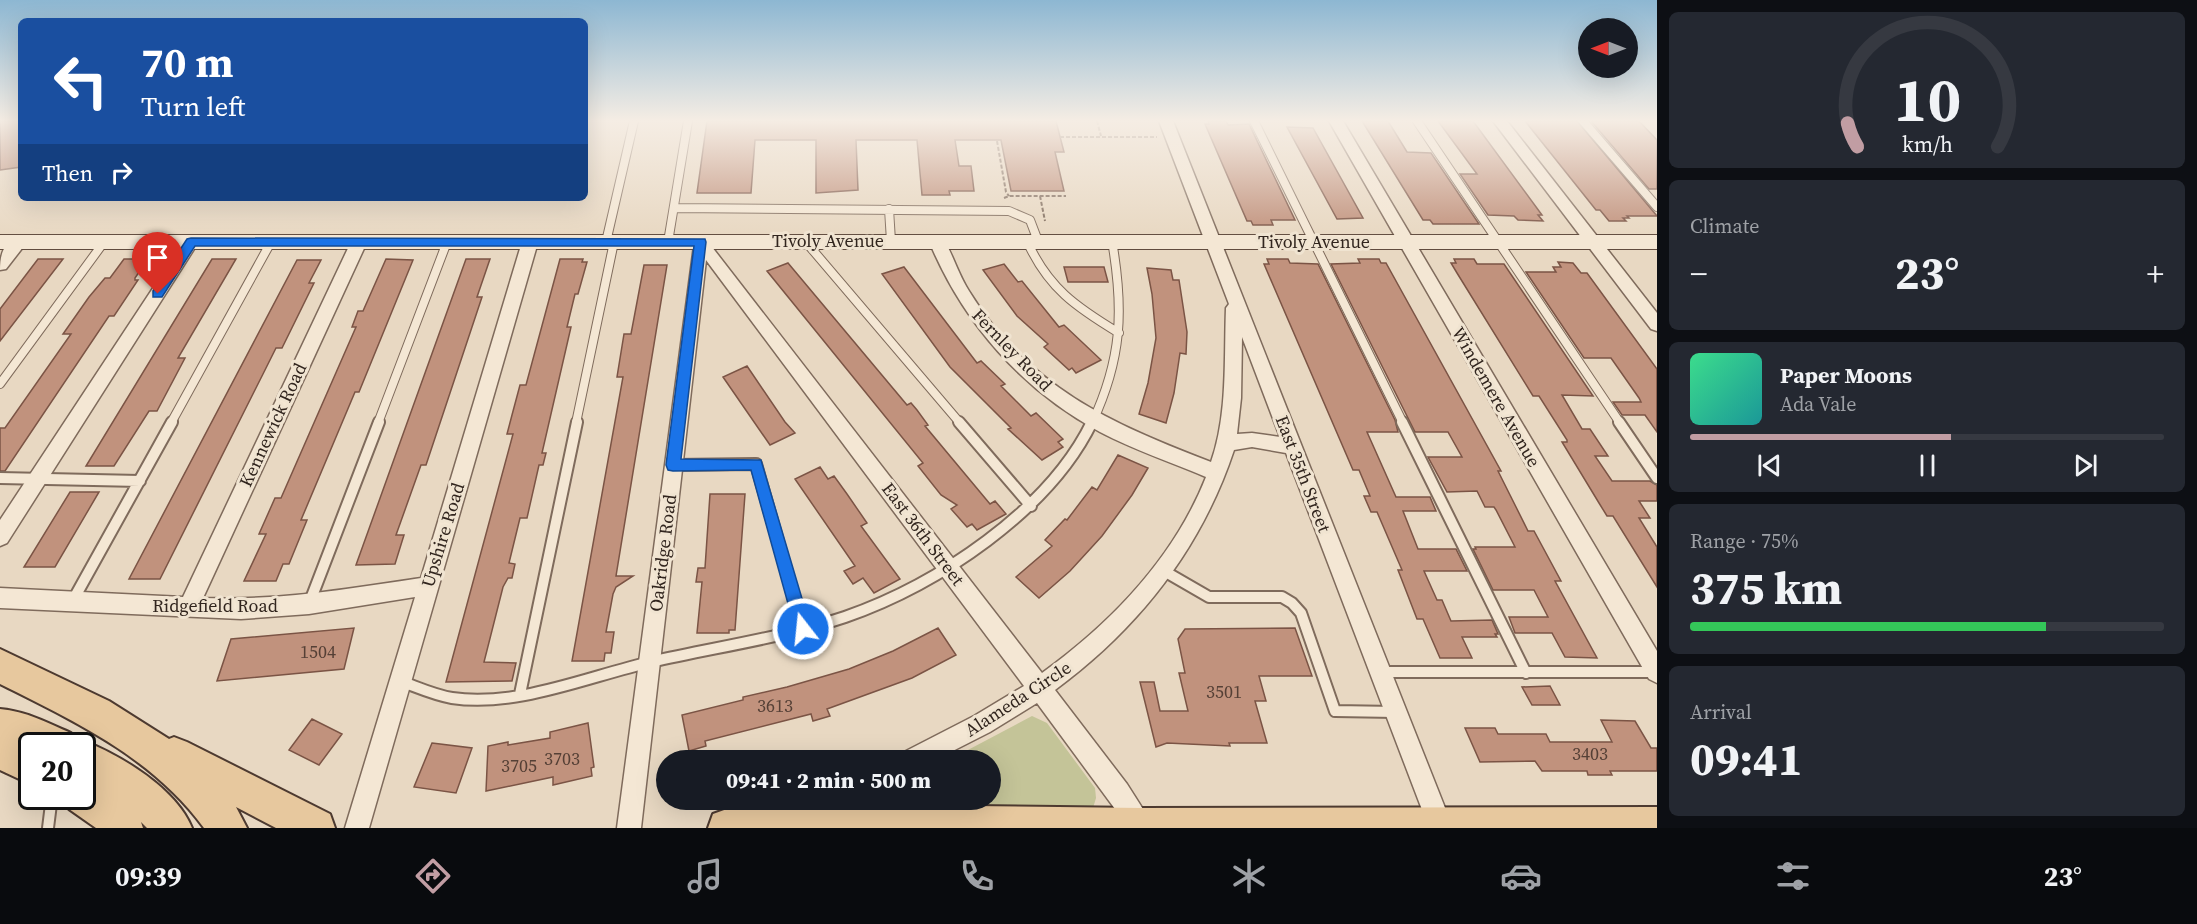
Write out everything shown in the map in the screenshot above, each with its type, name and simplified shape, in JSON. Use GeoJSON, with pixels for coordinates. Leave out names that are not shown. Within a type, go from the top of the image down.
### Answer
{"type":"FeatureCollection","features":[{"type":"Feature","properties":{"kind":"main road"},"geometry":{"type":"LineString","coordinates":[[0,666],[141,739],[221,777],[316,828]]}},
{"type":"Feature","properties":{"kind":"main road"},"geometry":{"type":"LineString","coordinates":[[0,727],[27,732]]}},
{"type":"Feature","properties":{"kind":"main road"},"geometry":{"type":"LineString","coordinates":[[141,739],[177,767],[205,795],[228,828]]}},
{"type":"Feature","properties":{"kind":"main road"},"geometry":{"type":"LineString","coordinates":[[0,750],[18,760]]}},
{"type":"Feature","properties":{"kind":"main road"},"geometry":{"type":"LineString","coordinates":[[96,766],[128,784],[149,801],[173,828]]}},
{"type":"Feature","properties":{"kind":"main road"},"geometry":{"type":"LineString","coordinates":[[96,804],[124,828]]}},
{"type":"Feature","properties":{"kind":"main road"},"geometry":{"type":"LineString","coordinates":[[727,828],[882,817],[1142,828],[1657,826]]}},
{"type":"Feature","properties":{"kind":"street","name":"East 35th Street"},"geometry":{"type":"LineString","coordinates":[[1177,160],[1213,242],[1440,827]]}},
{"type":"Feature","properties":{"kind":"street","name":"Windemere Avenue"},"geometry":{"type":"LineString","coordinates":[[1358,160],[1657,672]]}},
{"type":"Feature","properties":{"kind":"street"},"geometry":{"type":"LineString","coordinates":[[1530,160],[1657,325]]}},
{"type":"Feature","properties":{"kind":"street","name":"Tivoly Avenue"},"geometry":{"type":"LineString","coordinates":[[10,242],[700,242],[937,241],[1037,238],[1213,242],[1657,242]]}},
{"type":"Feature","properties":{"kind":"street","name":"Fernley Road"},"geometry":{"type":"LineString","coordinates":[[937,241],[959,291],[989,328],[1040,383],[1094,420],[1217,473]]}},
{"type":"Feature","properties":{"kind":"street"},"geometry":{"type":"LineString","coordinates":[[0,265],[10,242]]}},
{"type":"Feature","properties":{"kind":"street"},"geometry":{"type":"LineString","coordinates":[[0,537],[191,242]]}},
{"type":"Feature","properties":{"kind":"street","name":"Kennewick Road"},"geometry":{"type":"LineString","coordinates":[[188,608],[359,242]]}},
{"type":"Feature","properties":{"kind":"street","name":"Upshire Road"},"geometry":{"type":"LineString","coordinates":[[357,828],[530,242]]}},
{"type":"Feature","properties":{"kind":"street","name":"Oakridge Road"},"geometry":{"type":"LineString","coordinates":[[629,828],[700,242]]}},
{"type":"Feature","properties":{"kind":"street","name":"East 36th Street"},"geometry":{"type":"LineString","coordinates":[[700,242],[1119,792],[1142,828]]}},
{"type":"Feature","properties":{"kind":"street","name":"Alameda Circle"},"geometry":{"type":"LineString","coordinates":[[933,750],[959,738],[1040,689],[1106,636],[1164,571],[1198,515],[1217,473],[1227,443],[1232,398],[1234,297]]}},
{"type":"Feature","properties":{"kind":"street"},"geometry":{"type":"LineString","coordinates":[[1227,443],[1252,440],[1292,446]]}},
{"type":"Feature","properties":{"kind":"street","name":"Ridgefield Road"},"geometry":{"type":"LineString","coordinates":[[0,598],[241,609],[309,604],[428,586]]}},
{"type":"Feature","properties":{"kind":"lane"},"geometry":{"type":"LineString","coordinates":[[520,694],[626,160]]}},
{"type":"Feature","properties":{"kind":"lane"},"geometry":{"type":"LineString","coordinates":[[668,242],[682,160]]}},
{"type":"Feature","properties":{"kind":"lane"},"geometry":{"type":"LineString","coordinates":[[1273,160],[1526,673]]}},
{"type":"Feature","properties":{"kind":"lane"},"geometry":{"type":"LineString","coordinates":[[1443,160],[1657,478]]}},
{"type":"Feature","properties":{"kind":"lane"},"geometry":{"type":"LineString","coordinates":[[1616,160],[1657,207]]}},
{"type":"Feature","properties":{"kind":"lane"},"geometry":{"type":"LineString","coordinates":[[674,208],[999,210],[1018,213],[1032,220],[1036,226],[1040,269],[1053,286],[1089,315],[1119,333]]}},
{"type":"Feature","properties":{"kind":"lane"},"geometry":{"type":"LineString","coordinates":[[890,209],[891,241]]}},
{"type":"Feature","properties":{"kind":"lane"},"geometry":{"type":"LineString","coordinates":[[805,241],[1031,506]]}},
{"type":"Feature","properties":{"kind":"lane"},"geometry":{"type":"LineString","coordinates":[[400,681],[451,698],[470,699],[520,694],[650,662],[803,629],[896,597],[947,566],[992,537],[1031,506],[1059,474],[1094,420],[1113,366],[1119,333],[1120,298],[1112,241]]}},
{"type":"Feature","properties":{"kind":"lane"},"geometry":{"type":"LineString","coordinates":[[0,384],[104,242]]}},
{"type":"Feature","properties":{"kind":"lane"},"geometry":{"type":"LineString","coordinates":[[72,603],[271,242]]}},
{"type":"Feature","properties":{"kind":"lane"},"geometry":{"type":"LineString","coordinates":[[309,604],[447,242]]}},
{"type":"Feature","properties":{"kind":"lane"},"geometry":{"type":"LineString","coordinates":[[673,465],[756,464],[803,629]]}},
{"type":"Feature","properties":{"kind":"lane"},"geometry":{"type":"LineString","coordinates":[[0,478],[140,482]]}},
{"type":"Feature","properties":{"kind":"lane"},"geometry":{"type":"LineString","coordinates":[[1164,571],[1209,597],[1282,597],[1292,603],[1302,613],[1335,711],[1396,712]]}},
{"type":"Feature","properties":{"kind":"lane"},"geometry":{"type":"LineString","coordinates":[[1380,672],[1657,672]]}},
{"type":"Feature","properties":{"kind":"lane"},"geometry":{"type":"LineString","coordinates":[[48,828],[50,810]]}},
{"type":"Feature","properties":{"kind":"path"},"geometry":{"type":"LineString","coordinates":[[1000,160],[1006,192],[1009,196]]}},
{"type":"Feature","properties":{"kind":"path"},"geometry":{"type":"LineString","coordinates":[[1022,191],[1023,196]]}},
{"type":"Feature","properties":{"kind":"path"},"geometry":{"type":"LineString","coordinates":[[1053,191],[1054,196]]}},
{"type":"Feature","properties":{"kind":"path"},"geometry":{"type":"LineString","coordinates":[[1037,238],[1040,196]]}},
{"type":"Feature","properties":{"kind":"green space"},"geometry":{"type":"Polygon","coordinates":[[[1032,716],[1047,723],[1095,788],[1096,798],[1093,808],[1001,808],[1001,750],[968,750],[1032,716]]]}},
{"type":"Feature","properties":{"kind":"building"},"geometry":{"type":"Polygon","coordinates":[[[0,160],[18,160],[18,167],[0,170],[0,160]]]}},
{"type":"Feature","properties":{"kind":"building"},"geometry":{"type":"Polygon","coordinates":[[[702,160],[754,160],[751,193],[697,193],[702,160]]]}},
{"type":"Feature","properties":{"kind":"building"},"geometry":{"type":"Polygon","coordinates":[[[816,160],[857,160],[858,190],[816,193],[816,160]]]}},
{"type":"Feature","properties":{"kind":"building"},"geometry":{"type":"Polygon","coordinates":[[[919,160],[958,160],[959,166],[971,166],[974,191],[949,191],[950,195],[922,195],[919,160]]]}},
{"type":"Feature","properties":{"kind":"building"},"geometry":{"type":"Polygon","coordinates":[[[1005,160],[1057,160],[1064,191],[1011,191],[1005,160]]]}},
{"type":"Feature","properties":{"kind":"building"},"geometry":{"type":"Polygon","coordinates":[[[1220,160],[1266,160],[1295,220],[1271,220],[1273,225],[1253,225],[1251,221],[1247,221],[1220,160]]]}},
{"type":"Feature","properties":{"kind":"building"},"geometry":{"type":"Polygon","coordinates":[[[1305,160],[1331,160],[1363,218],[1337,219],[1305,160]]]}},
{"type":"Feature","properties":{"kind":"building"},"geometry":{"type":"Polygon","coordinates":[[[1386,160],[1435,160],[1479,224],[1433,224],[1430,220],[1423,220],[1386,160]]]}},
{"type":"Feature","properties":{"kind":"building"},"geometry":{"type":"Polygon","coordinates":[[[1466,160],[1501,160],[1542,215],[1538,215],[1543,221],[1518,220],[1514,216],[1488,215],[1460,174],[1477,174],[1466,160]]]}},
{"type":"Feature","properties":{"kind":"building"},"geometry":{"type":"Polygon","coordinates":[[[1556,160],[1610,160],[1657,216],[1627,216],[1629,218],[1623,218],[1626,221],[1609,221],[1600,210],[1596,210],[1556,160]]]}},
{"type":"Feature","properties":{"kind":"building"},"geometry":{"type":"Polygon","coordinates":[[[1624,160],[1657,160],[1657,189],[1649,189],[1624,160]]]}},
{"type":"Feature","properties":{"kind":"building"},"geometry":{"type":"Polygon","coordinates":[[[38,259],[63,259],[0,341],[0,309],[38,259]]]}},
{"type":"Feature","properties":{"kind":"building"},"geometry":{"type":"Polygon","coordinates":[[[124,259],[148,259],[135,278],[138,280],[114,316],[109,316],[5,471],[0,471],[0,428],[5,428],[71,334],[63,334],[89,297],[105,278],[110,278],[124,259]]]}},
{"type":"Feature","properties":{"kind":"building"},"geometry":{"type":"Polygon","coordinates":[[[212,259],[236,259],[178,358],[185,358],[157,411],[149,411],[114,466],[86,466],[212,259]]]}},
{"type":"Feature","properties":{"kind":"building"},"geometry":{"type":"Polygon","coordinates":[[[386,259],[413,260],[359,392],[355,392],[301,520],[307,520],[289,564],[283,564],[276,581],[244,581],[266,534],[259,534],[275,498],[281,498],[356,327],[352,327],[358,311],[363,311],[386,259]]]}},
{"type":"Feature","properties":{"kind":"building"},"geometry":{"type":"Polygon","coordinates":[[[466,259],[490,259],[477,297],[482,297],[426,465],[421,465],[396,535],[404,535],[395,564],[356,565],[466,259]]]}},
{"type":"Feature","properties":{"kind":"building"},"geometry":{"type":"Polygon","coordinates":[[[560,259],[583,259],[582,262],[587,262],[578,294],[575,294],[567,327],[571,327],[542,453],[546,453],[543,465],[539,465],[527,518],[520,518],[509,563],[515,564],[512,578],[508,578],[503,587],[484,662],[516,663],[512,681],[446,682],[513,434],[507,434],[520,385],[526,385],[560,259]]]}},
{"type":"Feature","properties":{"kind":"building"},"geometry":{"type":"Polygon","coordinates":[[[1267,259],[1288,259],[1290,263],[1318,264],[1395,420],[1398,432],[1367,432],[1396,497],[1430,497],[1436,511],[1403,511],[1418,549],[1456,549],[1467,571],[1424,571],[1437,600],[1442,600],[1451,621],[1492,620],[1498,634],[1495,634],[1497,637],[1462,637],[1472,658],[1440,658],[1423,619],[1417,619],[1398,570],[1402,570],[1377,512],[1371,512],[1364,496],[1370,496],[1359,470],[1353,470],[1264,264],[1269,264],[1267,259]]]}},
{"type":"Feature","properties":{"kind":"building"},"geometry":{"type":"Polygon","coordinates":[[[1358,259],[1379,259],[1381,263],[1386,263],[1501,471],[1498,471],[1528,531],[1534,531],[1561,581],[1555,581],[1597,658],[1565,657],[1552,633],[1515,633],[1509,617],[1548,617],[1534,590],[1493,590],[1473,549],[1476,549],[1475,547],[1515,547],[1494,507],[1485,507],[1477,491],[1447,492],[1428,457],[1462,457],[1448,432],[1415,432],[1331,264],[1360,263],[1358,259]]]}},
{"type":"Feature","properties":{"kind":"building"},"geometry":{"type":"Polygon","coordinates":[[[1454,259],[1474,259],[1477,264],[1504,264],[1593,396],[1562,395],[1582,429],[1590,429],[1608,456],[1595,456],[1612,481],[1650,481],[1657,485],[1657,501],[1639,501],[1650,518],[1639,518],[1657,547],[1657,587],[1613,516],[1607,516],[1562,442],[1567,442],[1567,440],[1539,396],[1533,396],[1451,263],[1456,263],[1454,259]]]}},
{"type":"Feature","properties":{"kind":"building"},"geometry":{"type":"Polygon","coordinates":[[[297,260],[321,260],[309,283],[314,283],[282,348],[276,348],[160,579],[129,579],[297,260]]]}},
{"type":"Feature","properties":{"kind":"building"},"geometry":{"type":"Polygon","coordinates":[[[1558,262],[1573,263],[1581,273],[1587,273],[1657,369],[1657,432],[1645,415],[1622,415],[1613,402],[1641,402],[1639,398],[1611,358],[1584,358],[1526,272],[1556,272],[1553,267],[1561,267],[1558,262]]]}},
{"type":"Feature","properties":{"kind":"building"},"geometry":{"type":"Polygon","coordinates":[[[788,263],[907,405],[911,403],[917,410],[928,425],[925,426],[990,504],[995,501],[1006,514],[977,530],[972,524],[967,527],[951,509],[957,505],[941,495],[918,466],[923,463],[767,271],[788,263]]]}},
{"type":"Feature","properties":{"kind":"building"},"geometry":{"type":"Polygon","coordinates":[[[1004,264],[1018,282],[1022,281],[1059,327],[1064,325],[1101,360],[1076,373],[1072,368],[1069,370],[1044,347],[1048,344],[1017,316],[983,270],[1004,264]]]}},
{"type":"Feature","properties":{"kind":"building"},"geometry":{"type":"Polygon","coordinates":[[[644,265],[667,265],[616,576],[633,576],[616,587],[613,594],[606,632],[614,632],[611,653],[605,653],[604,661],[572,661],[623,377],[617,377],[624,334],[631,334],[644,265]]]}},
{"type":"Feature","properties":{"kind":"building"},"geometry":{"type":"Polygon","coordinates":[[[904,267],[977,363],[981,361],[1005,384],[1001,386],[1031,416],[1036,413],[1063,439],[1058,442],[1063,447],[1042,460],[1008,429],[1011,428],[950,367],[882,274],[904,267]]]}},
{"type":"Feature","properties":{"kind":"building"},"geometry":{"type":"Polygon","coordinates":[[[1064,267],[1104,267],[1108,282],[1068,282],[1064,267]]]}},
{"type":"Feature","properties":{"kind":"building"},"geometry":{"type":"Polygon","coordinates":[[[1147,268],[1171,270],[1173,280],[1179,280],[1187,332],[1186,354],[1180,353],[1174,393],[1166,423],[1139,414],[1148,383],[1156,338],[1147,268]]]}},
{"type":"Feature","properties":{"kind":"building"},"geometry":{"type":"Polygon","coordinates":[[[747,366],[795,433],[770,445],[723,377],[747,366]]]}},
{"type":"Feature","properties":{"kind":"building"},"geometry":{"type":"Polygon","coordinates":[[[1118,455],[1148,468],[1132,495],[1102,536],[1070,571],[1039,598],[1016,577],[1052,546],[1045,540],[1065,519],[1067,520],[1092,487],[1097,490],[1118,455]]]}},
{"type":"Feature","properties":{"kind":"building"},"geometry":{"type":"Polygon","coordinates":[[[820,467],[828,479],[834,476],[847,494],[867,523],[861,526],[900,579],[874,593],[863,578],[853,584],[844,571],[855,566],[795,479],[820,467]]]}},
{"type":"Feature","properties":{"kind":"building"},"geometry":{"type":"Polygon","coordinates":[[[70,492],[99,492],[55,567],[24,567],[70,492]]]}},
{"type":"Feature","properties":{"kind":"building"},"geometry":{"type":"Polygon","coordinates":[[[710,494],[745,494],[735,630],[729,630],[729,633],[697,633],[702,582],[696,582],[698,568],[705,568],[710,494]]]}},
{"type":"Feature","properties":{"kind":"building"},"geometry":{"type":"Polygon","coordinates":[[[354,628],[344,669],[217,681],[231,639],[354,628]]]}},
{"type":"Feature","properties":{"kind":"building"},"geometry":{"type":"Polygon","coordinates":[[[938,628],[956,655],[912,678],[827,709],[830,716],[813,721],[811,714],[705,741],[706,746],[689,750],[682,715],[849,669],[893,651],[938,628]]]}},
{"type":"Feature","properties":{"kind":"building"},"geometry":{"type":"Polygon","coordinates":[[[1295,628],[1312,676],[1259,676],[1266,701],[1255,701],[1267,743],[1229,743],[1230,746],[1167,743],[1156,747],[1140,682],[1154,682],[1160,711],[1188,711],[1179,673],[1185,673],[1178,639],[1185,629],[1295,628]]]}},
{"type":"Feature","properties":{"kind":"building"},"geometry":{"type":"Polygon","coordinates":[[[1550,686],[1560,705],[1532,705],[1522,687],[1550,686]]]}},
{"type":"Feature","properties":{"kind":"building"},"geometry":{"type":"Polygon","coordinates":[[[312,719],[342,734],[319,765],[289,750],[312,719]]]}},
{"type":"Feature","properties":{"kind":"building"},"geometry":{"type":"Polygon","coordinates":[[[1601,720],[1635,721],[1651,748],[1657,748],[1657,771],[1610,771],[1612,775],[1588,775],[1587,771],[1542,771],[1535,761],[1480,762],[1465,728],[1495,728],[1498,734],[1546,734],[1550,742],[1612,742],[1601,720]]]}},
{"type":"Feature","properties":{"kind":"building"},"geometry":{"type":"Polygon","coordinates":[[[588,723],[594,767],[591,768],[592,776],[553,785],[553,777],[486,791],[488,746],[550,738],[550,732],[588,723]]]}},
{"type":"Feature","properties":{"kind":"building"},"geometry":{"type":"Polygon","coordinates":[[[432,743],[472,748],[456,793],[414,787],[432,743]]]}},
{"type":"Feature","properties":{"kind":"route"},"geometry":{"type":"LineString","coordinates":[[158,294],[191,242],[700,242],[673,465],[756,464],[803,629]]}}]}
